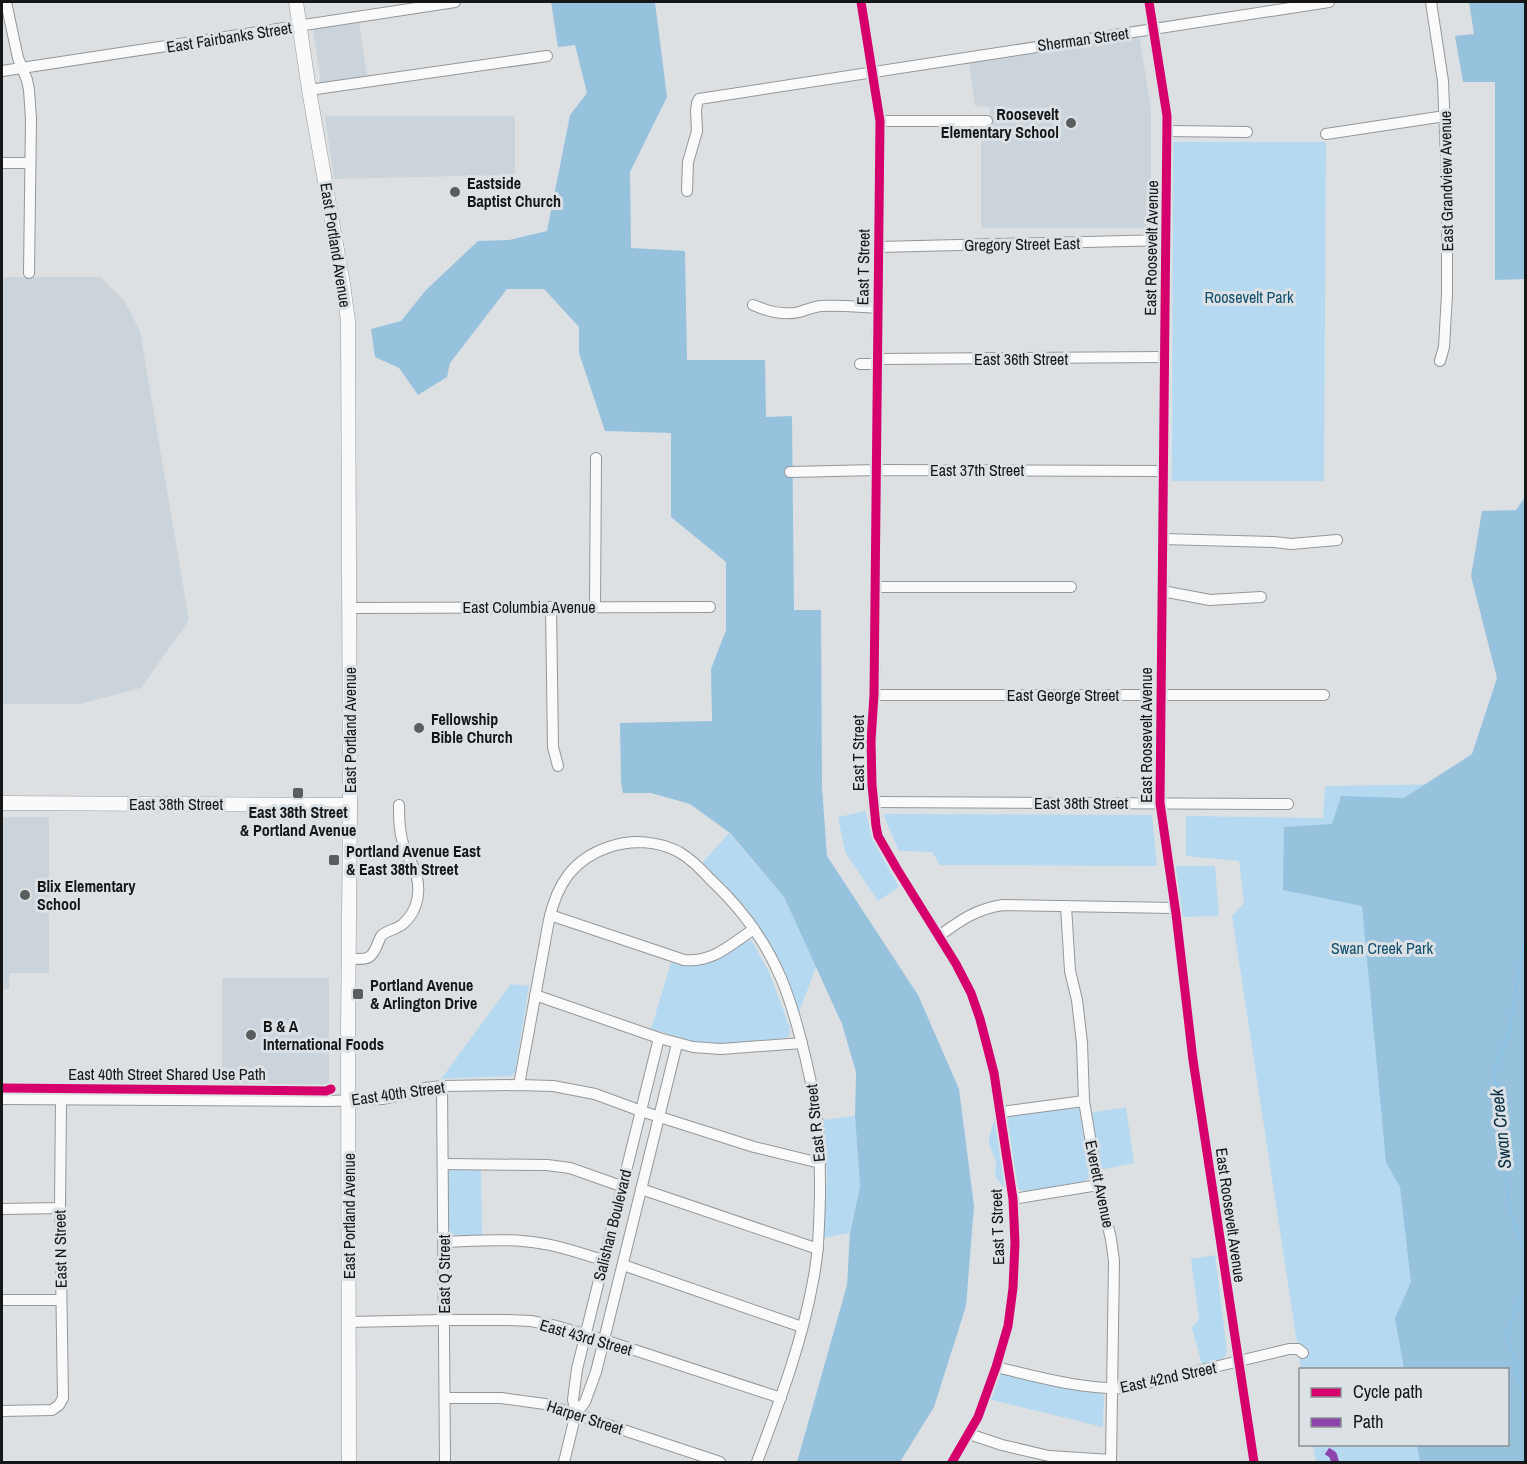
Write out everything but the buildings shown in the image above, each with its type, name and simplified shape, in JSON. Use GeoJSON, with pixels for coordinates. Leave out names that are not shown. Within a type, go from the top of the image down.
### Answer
{"type":"FeatureCollection","features":[{"type":"Feature","properties":{"kind":"main road","name":"East Portland Avenue"},"geometry":{"type":"LineString","coordinates":[[296,2],[348,321],[349,1462]]}},
{"type":"Feature","properties":{"kind":"main road","name":"East 38th Street"},"geometry":{"type":"LineString","coordinates":[[2,803],[350,805]]}},
{"type":"Feature","properties":{"kind":"street"},"geometry":{"type":"LineString","coordinates":[[6,2],[18,58],[29,90],[31,119],[29,273]]}},
{"type":"Feature","properties":{"kind":"street","name":"East Fairbanks Street"},"geometry":{"type":"LineString","coordinates":[[2,71],[455,2]]}},
{"type":"Feature","properties":{"kind":"street","name":"East T Street"},"geometry":{"type":"LineString","coordinates":[[861,2],[880,121],[876,587],[871,741],[876,826],[882,844],[971,993],[994,1073],[1013,1199],[1015,1242],[1013,1288],[1008,1326],[978,1417],[952,1462]]}},
{"type":"Feature","properties":{"kind":"street","name":"East Roosevelt Avenue"},"geometry":{"type":"LineString","coordinates":[[1149,2],[1167,116],[1160,803],[1193,1060],[1254,1462]]}},
{"type":"Feature","properties":{"kind":"street","name":"Sherman Street"},"geometry":{"type":"LineString","coordinates":[[687,191],[688,162],[697,131],[696,111],[699,99],[1329,2]]}},
{"type":"Feature","properties":{"kind":"street","name":"East Grandview Avenue"},"geometry":{"type":"LineString","coordinates":[[1431,2],[1443,81],[1448,185],[1447,294],[1444,347],[1440,361]]}},
{"type":"Feature","properties":{"kind":"street"},"geometry":{"type":"LineString","coordinates":[[309,90],[547,56]]}},
{"type":"Feature","properties":{"kind":"street"},"geometry":{"type":"LineString","coordinates":[[1326,134],[1445,116]]}},
{"type":"Feature","properties":{"kind":"street"},"geometry":{"type":"LineString","coordinates":[[880,121],[987,121]]}},
{"type":"Feature","properties":{"kind":"street"},"geometry":{"type":"LineString","coordinates":[[1167,131],[1247,132]]}},
{"type":"Feature","properties":{"kind":"street"},"geometry":{"type":"LineString","coordinates":[[2,163],[30,163]]}},
{"type":"Feature","properties":{"kind":"street","name":"Gregory Street East"},"geometry":{"type":"LineString","coordinates":[[879,247],[1166,240]]}},
{"type":"Feature","properties":{"kind":"street"},"geometry":{"type":"LineString","coordinates":[[753,304],[769,312],[786,313],[822,306],[878,308]]}},
{"type":"Feature","properties":{"kind":"street","name":"East 36th Street"},"geometry":{"type":"LineString","coordinates":[[860,364],[878,361],[1165,357]]}},
{"type":"Feature","properties":{"kind":"street"},"geometry":{"type":"LineString","coordinates":[[595,607],[596,458]]}},
{"type":"Feature","properties":{"kind":"street","name":"East 37th Street"},"geometry":{"type":"LineString","coordinates":[[790,472],[1164,471]]}},
{"type":"Feature","properties":{"kind":"street"},"geometry":{"type":"LineString","coordinates":[[1163,539],[1291,544],[1337,540]]}},
{"type":"Feature","properties":{"kind":"street"},"geometry":{"type":"LineString","coordinates":[[876,587],[1071,587]]}},
{"type":"Feature","properties":{"kind":"street"},"geometry":{"type":"LineString","coordinates":[[1162,591],[1210,600],[1261,597]]}},
{"type":"Feature","properties":{"kind":"street"},"geometry":{"type":"LineString","coordinates":[[551,607],[554,747],[558,766]]}},
{"type":"Feature","properties":{"kind":"street","name":"East Columbia Avenue"},"geometry":{"type":"LineString","coordinates":[[349,608],[710,607]]}},
{"type":"Feature","properties":{"kind":"street","name":"East George Street"},"geometry":{"type":"LineString","coordinates":[[874,695],[1324,695]]}},
{"type":"Feature","properties":{"kind":"street","name":"East 38th Street"},"geometry":{"type":"LineString","coordinates":[[873,802],[1288,804]]}},
{"type":"Feature","properties":{"kind":"street"},"geometry":{"type":"LineString","coordinates":[[349,959],[371,957],[382,935],[403,924],[417,905],[417,876],[403,844],[399,805]]}},
{"type":"Feature","properties":{"kind":"street","name":"East R Street"},"geometry":{"type":"LineString","coordinates":[[550,915],[555,897],[564,879],[589,856],[616,844],[630,842],[645,842],[680,852],[698,866],[728,897],[754,929],[771,957],[794,1012],[816,1108],[820,1163],[818,1249],[812,1289],[802,1327],[781,1398],[757,1462]]}},
{"type":"Feature","properties":{"kind":"street"},"geometry":{"type":"LineString","coordinates":[[939,936],[964,917],[990,907],[1003,905],[1175,908]]}},
{"type":"Feature","properties":{"kind":"street","name":"Everett Avenue"},"geometry":{"type":"LineString","coordinates":[[1066,906],[1070,970],[1077,1000],[1082,1043],[1084,1101],[1114,1261],[1111,1461]]}},
{"type":"Feature","properties":{"kind":"street"},"geometry":{"type":"LineString","coordinates":[[519,1085],[550,915],[684,960],[712,957],[754,929]]}},
{"type":"Feature","properties":{"kind":"street"},"geometry":{"type":"LineString","coordinates":[[535,995],[676,1044],[712,1050],[802,1043]]}},
{"type":"Feature","properties":{"kind":"street","name":"Salishan Boulevard"},"geometry":{"type":"LineString","coordinates":[[576,1413],[573,1401],[575,1380],[585,1334],[659,1038]]}},
{"type":"Feature","properties":{"kind":"street","name":"Salishan Boulevard"},"geometry":{"type":"LineString","coordinates":[[564,1462],[576,1413],[585,1402],[604,1340],[676,1044]]}},
{"type":"Feature","properties":{"kind":"street","name":"East 40th Street"},"geometry":{"type":"LineString","coordinates":[[2,1099],[349,1101],[382,1099],[442,1086],[553,1086],[595,1094],[658,1117],[754,1147],[820,1163]]}},
{"type":"Feature","properties":{"kind":"street","name":"East Q Street"},"geometry":{"type":"LineString","coordinates":[[442,1086],[445,1462]]}},
{"type":"Feature","properties":{"kind":"street","name":"East N Street"},"geometry":{"type":"LineString","coordinates":[[2,1411],[51,1410],[59,1405],[63,1398],[61,1100]]}},
{"type":"Feature","properties":{"kind":"street"},"geometry":{"type":"LineString","coordinates":[[1000,1112],[1084,1101]]}},
{"type":"Feature","properties":{"kind":"street"},"geometry":{"type":"LineString","coordinates":[[443,1164],[548,1165],[570,1168],[621,1186]]}},
{"type":"Feature","properties":{"kind":"street"},"geometry":{"type":"LineString","coordinates":[[1013,1199],[1098,1185]]}},
{"type":"Feature","properties":{"kind":"street"},"geometry":{"type":"LineString","coordinates":[[641,1189],[818,1249]]}},
{"type":"Feature","properties":{"kind":"street"},"geometry":{"type":"LineString","coordinates":[[2,1209],[60,1208]]}},
{"type":"Feature","properties":{"kind":"street"},"geometry":{"type":"LineString","coordinates":[[444,1242],[537,1242],[603,1260]]}},
{"type":"Feature","properties":{"kind":"street"},"geometry":{"type":"LineString","coordinates":[[622,1266],[802,1327]]}},
{"type":"Feature","properties":{"kind":"street"},"geometry":{"type":"LineString","coordinates":[[2,1300],[61,1300]]}},
{"type":"Feature","properties":{"kind":"street","name":"East 43rd Street"},"geometry":{"type":"LineString","coordinates":[[349,1322],[531,1321],[585,1334],[781,1398]]}},
{"type":"Feature","properties":{"kind":"street","name":"East 42nd Street"},"geometry":{"type":"LineString","coordinates":[[996,1367],[1074,1384],[1112,1389],[1127,1388],[1289,1349],[1298,1349],[1303,1353]]}},
{"type":"Feature","properties":{"kind":"street","name":"Harper Street"},"geometry":{"type":"LineString","coordinates":[[445,1398],[501,1398],[545,1404],[720,1462]]}},
{"type":"Feature","properties":{"kind":"street"},"geometry":{"type":"LineString","coordinates":[[969,1434],[1002,1445],[1049,1456],[1111,1461]]}},
{"type":"Feature","properties":{"kind":"shaded area"},"geometry":{"type":"Polygon","coordinates":[[[359,22],[367,76],[321,83],[313,29],[359,22]]]}},
{"type":"Feature","properties":{"kind":"shaded area","name":"Roosevelt Elementary School"},"geometry":{"type":"Polygon","coordinates":[[[1139,35],[1151,109],[1151,228],[981,228],[981,136],[990,136],[990,107],[975,106],[969,62],[1139,35]]]}},
{"type":"Feature","properties":{"kind":"shaded area"},"geometry":{"type":"Polygon","coordinates":[[[325,116],[515,116],[515,173],[334,179],[325,116]]]}},
{"type":"Feature","properties":{"kind":"shaded area"},"geometry":{"type":"Polygon","coordinates":[[[2,277],[100,277],[124,300],[140,331],[189,620],[141,688],[80,704],[2,704],[2,277]]]}},
{"type":"Feature","properties":{"kind":"shaded area","name":"Blix Elementary School"},"geometry":{"type":"Polygon","coordinates":[[[2,817],[49,817],[49,973],[10,973],[9,989],[2,989],[2,817]]]}},
{"type":"Feature","properties":{"kind":"shaded area"},"geometry":{"type":"Polygon","coordinates":[[[222,978],[329,978],[329,1086],[222,1086],[222,978]]]}},
{"type":"Feature","properties":{"kind":"green space"},"geometry":{"type":"Polygon","coordinates":[[[551,2],[655,2],[667,97],[630,172],[631,248],[685,251],[687,360],[765,360],[766,417],[792,416],[794,610],[821,610],[822,787],[827,856],[918,995],[959,1089],[974,1206],[966,1306],[934,1407],[900,1462],[797,1462],[847,1285],[850,1233],[860,1187],[855,1116],[856,1072],[842,1024],[784,897],[730,833],[690,804],[651,793],[623,793],[620,723],[712,721],[711,669],[726,630],[726,562],[671,517],[671,433],[605,431],[579,353],[579,327],[544,289],[507,289],[450,363],[447,377],[418,395],[399,368],[375,357],[371,329],[401,321],[426,290],[478,241],[509,240],[547,231],[570,115],[587,93],[575,45],[558,47],[551,2]]]}},
{"type":"Feature","properties":{"kind":"green space"},"geometry":{"type":"Polygon","coordinates":[[[1469,2],[1525,2],[1525,279],[1495,280],[1495,82],[1463,82],[1455,36],[1474,34],[1469,2]]]}},
{"type":"Feature","properties":{"kind":"green space","name":"Roosevelt Park"},"geometry":{"type":"Polygon","coordinates":[[[1173,142],[1326,142],[1324,481],[1172,481],[1173,142]]]}},
{"type":"Feature","properties":{"kind":"green space"},"geometry":{"type":"Polygon","coordinates":[[[1525,497],[1525,1462],[1420,1462],[1417,1446],[1509,1446],[1509,1368],[1404,1368],[1395,1318],[1411,1282],[1400,1187],[1386,1162],[1362,906],[1283,890],[1284,827],[1332,824],[1341,796],[1404,798],[1472,754],[1497,678],[1471,576],[1482,511],[1516,510],[1525,497]]]}},
{"type":"Feature","properties":{"kind":"green space","name":"Swan Creek Park"},"geometry":{"type":"Polygon","coordinates":[[[1525,783],[1525,1462],[1316,1462],[1313,1446],[1509,1446],[1509,1368],[1301,1368],[1232,916],[1244,903],[1239,861],[1186,856],[1186,816],[1323,818],[1325,786],[1525,783]]]}},
{"type":"Feature","properties":{"kind":"green space"},"geometry":{"type":"Polygon","coordinates":[[[865,811],[874,842],[899,887],[878,901],[845,852],[838,817],[865,811]]]}},
{"type":"Feature","properties":{"kind":"green space"},"geometry":{"type":"Polygon","coordinates":[[[883,814],[1152,815],[1157,866],[940,865],[932,852],[899,851],[883,814]]]}},
{"type":"Feature","properties":{"kind":"green space"},"geometry":{"type":"Polygon","coordinates":[[[729,833],[784,897],[816,967],[799,1012],[781,966],[755,924],[703,862],[729,833]]]}},
{"type":"Feature","properties":{"kind":"green space"},"geometry":{"type":"Polygon","coordinates":[[[1174,866],[1215,866],[1219,916],[1180,917],[1174,866]]]}},
{"type":"Feature","properties":{"kind":"green space"},"geometry":{"type":"Polygon","coordinates":[[[743,940],[750,940],[753,943],[769,972],[790,1028],[787,1038],[715,1044],[692,1041],[651,1029],[671,963],[698,966],[714,961],[743,940]]]}},
{"type":"Feature","properties":{"kind":"green space"},"geometry":{"type":"Polygon","coordinates":[[[511,984],[529,986],[515,1072],[512,1076],[441,1079],[511,984]]]}},
{"type":"Feature","properties":{"kind":"green space"},"geometry":{"type":"Polygon","coordinates":[[[1076,1106],[1079,1109],[1089,1178],[1082,1183],[1023,1191],[1016,1188],[1005,1119],[1007,1115],[1076,1106]]]}},
{"type":"Feature","properties":{"kind":"green space"},"geometry":{"type":"Polygon","coordinates":[[[1126,1107],[1134,1163],[1100,1170],[1090,1113],[1126,1107]]]}},
{"type":"Feature","properties":{"kind":"green space"},"geometry":{"type":"Polygon","coordinates":[[[855,1116],[860,1187],[850,1233],[823,1238],[827,1176],[823,1120],[855,1116]]]}},
{"type":"Feature","properties":{"kind":"green space"},"geometry":{"type":"Polygon","coordinates":[[[995,1119],[1006,1191],[995,1176],[996,1162],[989,1144],[995,1119]]]}},
{"type":"Feature","properties":{"kind":"green space"},"geometry":{"type":"Polygon","coordinates":[[[481,1166],[482,1235],[452,1235],[448,1229],[447,1172],[451,1169],[481,1166]]]}},
{"type":"Feature","properties":{"kind":"green space"},"geometry":{"type":"Polygon","coordinates":[[[1215,1255],[1227,1351],[1220,1360],[1202,1365],[1192,1328],[1199,1319],[1191,1259],[1215,1255]]]}},
{"type":"Feature","properties":{"kind":"green space"},"geometry":{"type":"Polygon","coordinates":[[[997,1373],[1101,1391],[1104,1396],[1103,1427],[988,1399],[997,1373]]]}},
{"type":"Feature","properties":{"kind":"waterway","name":"Swan Creek"},"geometry":{"type":"LineString","coordinates":[[1526,930],[1509,1032],[1494,1072],[1510,1210],[1526,1257]]}},
{"type":"Feature","properties":{"kind":"waterway","name":"Swan Creek"},"geometry":{"type":"LineString","coordinates":[[1526,1288],[1515,1308],[1508,1337],[1526,1400]]}},
{"type":"Feature","properties":{"kind":"marked path"},"geometry":{"type":"LineString","coordinates":[[1327,1451],[1333,1455],[1335,1462]]}},
{"type":"Feature","properties":{"kind":"cycle path"},"geometry":{"type":"LineString","coordinates":[[861,2],[880,121],[874,695],[871,741],[876,826],[878,836],[956,964],[971,993],[994,1073],[1013,1199],[1015,1243],[1008,1326],[978,1417],[952,1462]]}},
{"type":"Feature","properties":{"kind":"cycle path"},"geometry":{"type":"LineString","coordinates":[[1149,2],[1167,116],[1160,803],[1193,1060],[1254,1462]]}},
{"type":"Feature","properties":{"kind":"cycle path","name":"East 40th Street Shared Use Path"},"geometry":{"type":"LineString","coordinates":[[2,1088],[326,1091],[331,1089]]}},
{"type":"Feature","properties":{"kind":"place","name":"Roosevelt Elementary School"},"geometry":{"type":"Point","coordinates":[1071,123]}},
{"type":"Feature","properties":{"kind":"place","name":"Eastside Baptist Church"},"geometry":{"type":"Point","coordinates":[455,192]}},
{"type":"Feature","properties":{"kind":"place","name":"Fellowship Bible Church"},"geometry":{"type":"Point","coordinates":[419,728]}},
{"type":"Feature","properties":{"kind":"place","name":"East 38th Street & Portland Avenue"},"geometry":{"type":"Point","coordinates":[298,793]}},
{"type":"Feature","properties":{"kind":"place","name":"Portland Avenue East & East 38th Street"},"geometry":{"type":"Point","coordinates":[334,860]}},
{"type":"Feature","properties":{"kind":"place","name":"Blix Elementary School"},"geometry":{"type":"Point","coordinates":[25,895]}},
{"type":"Feature","properties":{"kind":"place","name":"Portland Avenue & Arlington Drive"},"geometry":{"type":"Point","coordinates":[358,994]}},
{"type":"Feature","properties":{"kind":"place","name":"B & A International Foods"},"geometry":{"type":"Point","coordinates":[251,1035]}}]}
